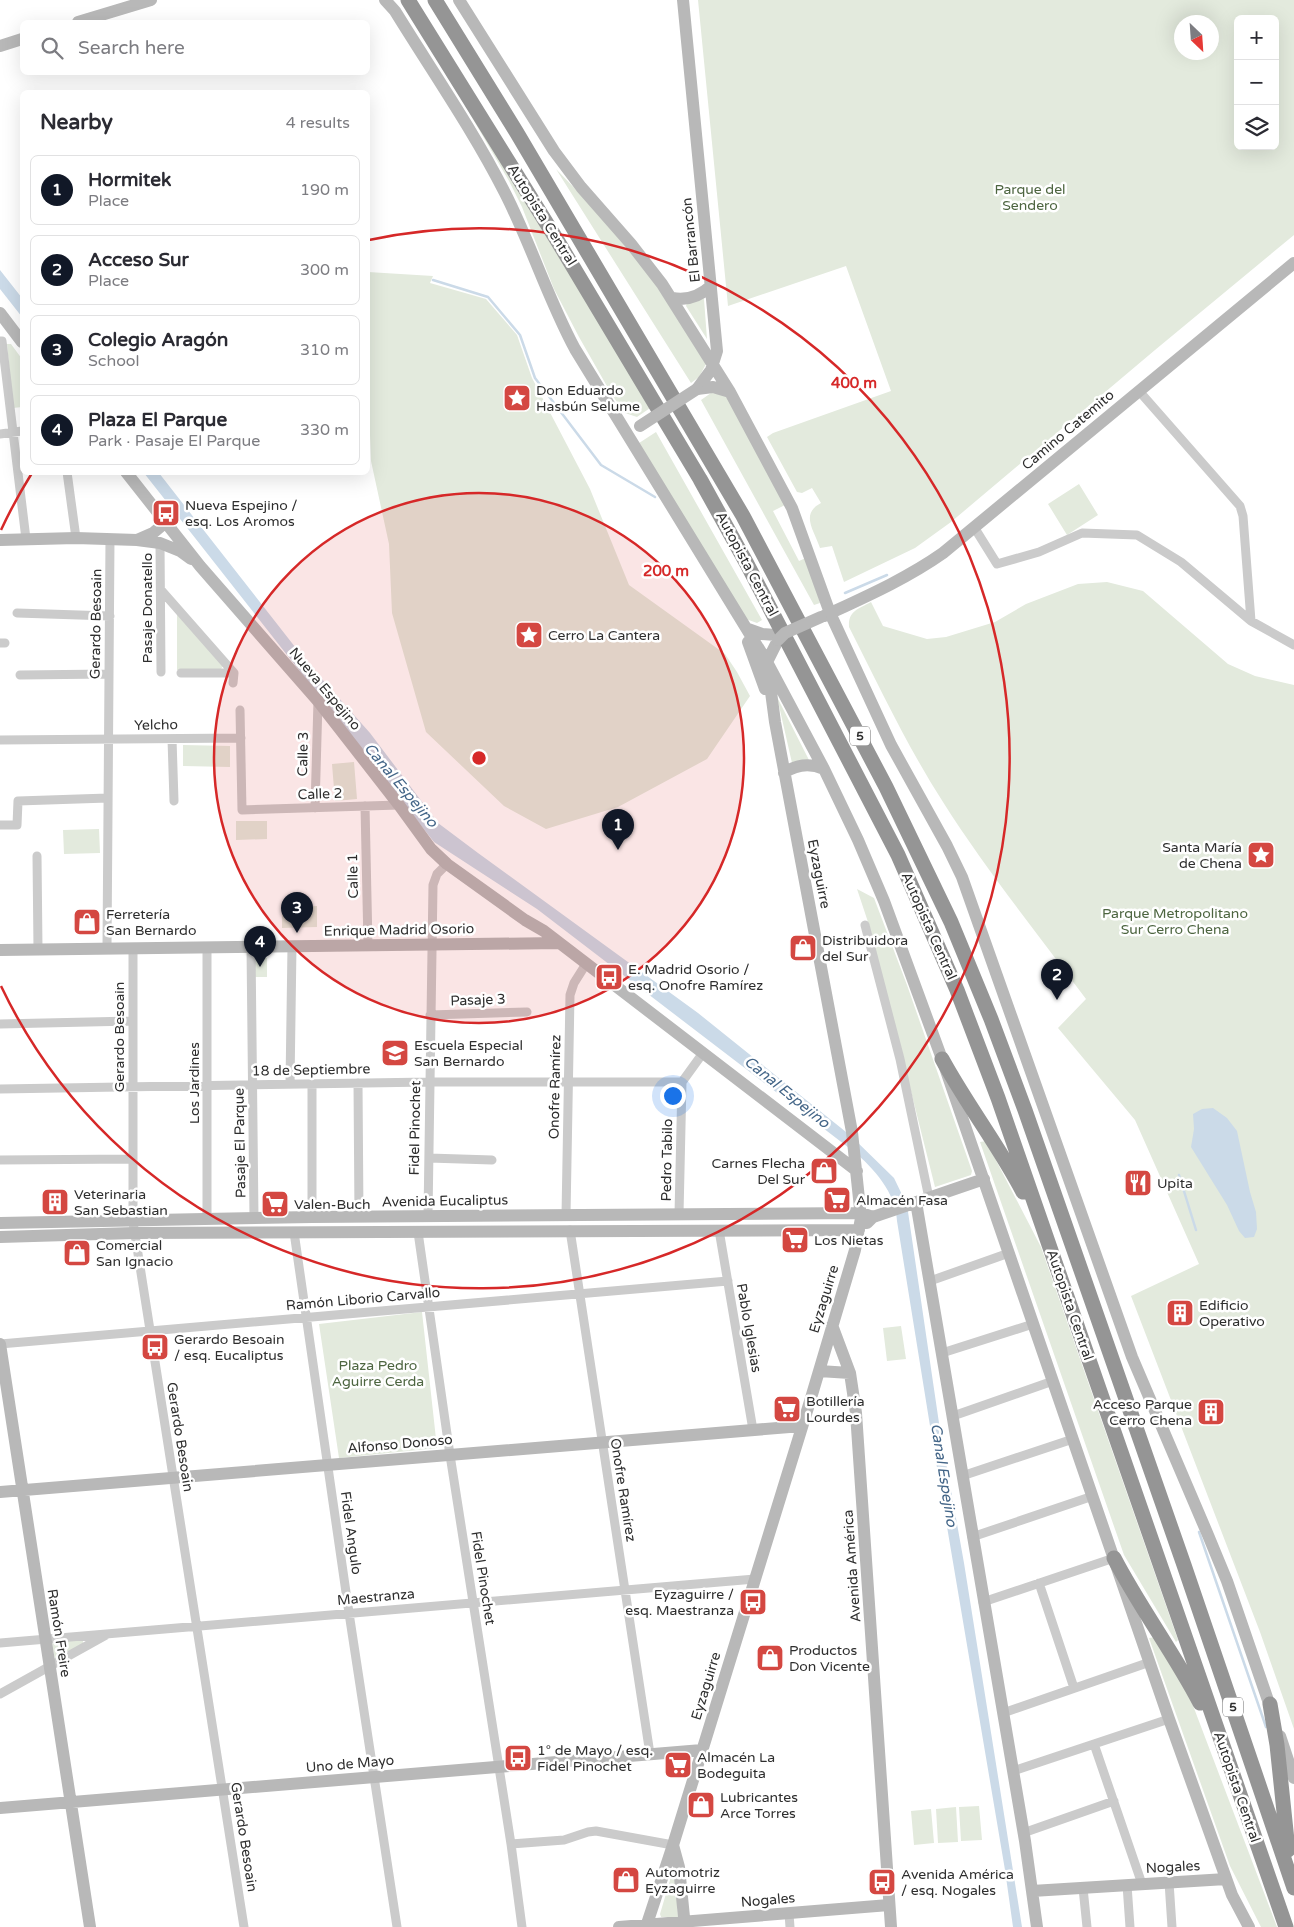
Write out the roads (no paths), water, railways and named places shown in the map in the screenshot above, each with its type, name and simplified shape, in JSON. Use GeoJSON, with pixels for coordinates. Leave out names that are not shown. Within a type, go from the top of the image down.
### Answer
{"type":"FeatureCollection","features":[{"type":"Feature","properties":{"kind":"highway","name":"Autopista Central"},"geometry":{"type":"LineString","coordinates":[[408,0],[557,240],[700,479],[765,598],[865,790],[915,892],[957,990],[998,1098],[1286,1927]]}},
{"type":"Feature","properties":{"kind":"highway","name":"Autopista Central"},"geometry":{"type":"LineString","coordinates":[[435,0],[517,133],[743,516],[886,787],[951,922],[992,1019],[1022,1101],[1182,1557],[1294,1888]]}},
{"type":"Feature","properties":{"kind":"highway"},"geometry":{"type":"LineString","coordinates":[[942,1059],[1011,1171],[1046,1239]]}},
{"type":"Feature","properties":{"kind":"highway"},"geometry":{"type":"LineString","coordinates":[[1114,1558],[1142,1607],[1185,1674],[1223,1745]]}},
{"type":"Feature","properties":{"kind":"highway"},"geometry":{"type":"LineString","coordinates":[[1270,1704],[1294,1880]]}},
{"type":"Feature","properties":{"kind":"main road"},"geometry":{"type":"LineString","coordinates":[[85,20],[151,0]]}},
{"type":"Feature","properties":{"kind":"main road"},"geometry":{"type":"LineString","coordinates":[[385,0],[394,5],[497,179],[520,225],[559,319],[583,364],[748,629],[824,769],[858,840],[884,901],[942,1059],[1226,1879],[1232,1895],[1249,1927]]}},
{"type":"Feature","properties":{"kind":"main road"},"geometry":{"type":"LineString","coordinates":[[459,0],[554,151],[581,187],[642,257],[672,298],[714,364],[792,508],[823,593],[826,615],[891,745],[962,877],[1132,1357],[1208,1535],[1270,1704],[1294,1778]]}},
{"type":"Feature","properties":{"kind":"main road","name":"El Barrancón"},"geometry":{"type":"LineString","coordinates":[[626,434],[703,385],[714,364],[717,351],[683,0]]}},
{"type":"Feature","properties":{"kind":"main road"},"geometry":{"type":"LineString","coordinates":[[0,46],[20,40]]}},
{"type":"Feature","properties":{"kind":"main road","name":"Camino Catemito"},"geometry":{"type":"LineString","coordinates":[[780,636],[851,604],[916,571],[943,553],[1294,263]]}},
{"type":"Feature","properties":{"kind":"main road"},"geometry":{"type":"LineString","coordinates":[[672,298],[694,297],[711,286]]}},
{"type":"Feature","properties":{"kind":"main road"},"geometry":{"type":"LineString","coordinates":[[1,315],[20,339]]}},
{"type":"Feature","properties":{"kind":"main road"},"geometry":{"type":"LineString","coordinates":[[703,385],[730,392]]}},
{"type":"Feature","properties":{"kind":"main road","name":"Nueva Espejino"},"geometry":{"type":"LineString","coordinates":[[128,475],[200,566],[318,701],[399,805],[431,850],[447,864],[536,926],[586,964]]}},
{"type":"Feature","properties":{"kind":"main road"},"geometry":{"type":"LineString","coordinates":[[137,540],[168,525]]}},
{"type":"Feature","properties":{"kind":"main road"},"geometry":{"type":"LineString","coordinates":[[160,543],[168,525]]}},
{"type":"Feature","properties":{"kind":"main road"},"geometry":{"type":"LineString","coordinates":[[0,540],[76,538],[137,540],[160,543],[180,551],[200,566]]}},
{"type":"Feature","properties":{"kind":"main road"},"geometry":{"type":"LineString","coordinates":[[823,593],[835,602],[851,604]]}},
{"type":"Feature","properties":{"kind":"main road"},"geometry":{"type":"LineString","coordinates":[[730,601],[756,663],[775,722]]}},
{"type":"Feature","properties":{"kind":"main road"},"geometry":{"type":"LineString","coordinates":[[748,629],[762,634],[780,636],[767,662]]}},
{"type":"Feature","properties":{"kind":"main road","name":"Eyzaguirre"},"geometry":{"type":"LineString","coordinates":[[767,662],[784,773],[852,1132],[856,1165],[867,1215]]}},
{"type":"Feature","properties":{"kind":"main road"},"geometry":{"type":"LineString","coordinates":[[784,773],[793,767],[804,765],[824,769]]}},
{"type":"Feature","properties":{"kind":"main road"},"geometry":{"type":"LineString","coordinates":[[526,920],[540,943]]}},
{"type":"Feature","properties":{"kind":"main road","name":"Enrique Madrid Osorio"},"geometry":{"type":"LineString","coordinates":[[0,950],[558,943]]}},
{"type":"Feature","properties":{"kind":"main road"},"geometry":{"type":"LineString","coordinates":[[586,964],[703,1054],[856,1165]]}},
{"type":"Feature","properties":{"kind":"main road"},"geometry":{"type":"LineString","coordinates":[[859,1230],[867,1215],[888,1212],[984,1179]]}},
{"type":"Feature","properties":{"kind":"main road"},"geometry":{"type":"LineString","coordinates":[[918,1202],[972,1537],[1013,1771],[1037,1927]]}},
{"type":"Feature","properties":{"kind":"main road","name":"Avenida Eucaliptus"},"geometry":{"type":"LineString","coordinates":[[0,1237],[134,1227],[207,1219],[679,1214],[867,1215]]}},
{"type":"Feature","properties":{"kind":"main road","name":"Avenida Eucaliptus"},"geometry":{"type":"LineString","coordinates":[[0,1223],[294,1232],[859,1230]]}},
{"type":"Feature","properties":{"kind":"main road","name":"Eyzaguirre"},"geometry":{"type":"LineString","coordinates":[[646,1926],[674,1845],[819,1371],[859,1230]]}},
{"type":"Feature","properties":{"kind":"main road","name":"Avenida América"},"geometry":{"type":"LineString","coordinates":[[832,1325],[850,1373],[856,1413],[891,1927]]}},
{"type":"Feature","properties":{"kind":"main road","name":"Ramón Freire"},"geometry":{"type":"LineString","coordinates":[[0,1344],[44,1639],[90,1927]]}},
{"type":"Feature","properties":{"kind":"main road"},"geometry":{"type":"LineString","coordinates":[[819,1371],[850,1373]]}},
{"type":"Feature","properties":{"kind":"main road","name":"Alfonso Donoso"},"geometry":{"type":"LineString","coordinates":[[0,1492],[802,1426]]}},
{"type":"Feature","properties":{"kind":"main road","name":"Uno de Mayo"},"geometry":{"type":"LineString","coordinates":[[0,1808],[702,1750]]}},
{"type":"Feature","properties":{"kind":"main road"},"geometry":{"type":"LineString","coordinates":[[674,1845],[679,1867],[685,1924]]}},
{"type":"Feature","properties":{"kind":"main road","name":"Nogales"},"geometry":{"type":"LineString","coordinates":[[1032,1891],[1226,1879]]}},
{"type":"Feature","properties":{"kind":"main road","name":"Nogales"},"geometry":{"type":"LineString","coordinates":[[619,1927],[685,1924],[889,1905]]}},
{"type":"Feature","properties":{"kind":"street"},"geometry":{"type":"LineString","coordinates":[[1,341],[18,432],[20,459]]}},
{"type":"Feature","properties":{"kind":"street"},"geometry":{"type":"LineString","coordinates":[[1139,391],[1240,506],[1243,516],[1250,621]]}},
{"type":"Feature","properties":{"kind":"street"},"geometry":{"type":"LineString","coordinates":[[0,434],[18,432]]}},
{"type":"Feature","properties":{"kind":"street"},"geometry":{"type":"LineString","coordinates":[[21,475],[26,539]]}},
{"type":"Feature","properties":{"kind":"street"},"geometry":{"type":"LineString","coordinates":[[66,475],[76,538]]}},
{"type":"Feature","properties":{"kind":"street"},"geometry":{"type":"LineString","coordinates":[[974,527],[997,564],[1039,552],[1082,533],[1137,535],[1181,562],[1250,621],[1294,645]]}},
{"type":"Feature","properties":{"kind":"street","name":"Gerardo Besoain"},"geometry":{"type":"LineString","coordinates":[[107,948],[110,539]]}},
{"type":"Feature","properties":{"kind":"street","name":"Pasaje Donatello"},"geometry":{"type":"LineString","coordinates":[[160,543],[161,672]]}},
{"type":"Feature","properties":{"kind":"street"},"geometry":{"type":"LineString","coordinates":[[161,590],[234,673],[233,683]]}},
{"type":"Feature","properties":{"kind":"street"},"geometry":{"type":"LineString","coordinates":[[17,613],[110,616]]}},
{"type":"Feature","properties":{"kind":"street"},"geometry":{"type":"LineString","coordinates":[[181,673],[234,673]]}},
{"type":"Feature","properties":{"kind":"street"},"geometry":{"type":"LineString","coordinates":[[20,675],[109,674]]}},
{"type":"Feature","properties":{"kind":"street","name":"Calle 3"},"geometry":{"type":"LineString","coordinates":[[315,808],[318,701]]}},
{"type":"Feature","properties":{"kind":"street"},"geometry":{"type":"LineString","coordinates":[[240,710],[241,738]]}},
{"type":"Feature","properties":{"kind":"street","name":"Yelcho"},"geometry":{"type":"LineString","coordinates":[[0,740],[241,738]]}},
{"type":"Feature","properties":{"kind":"street","name":"Calle 2"},"geometry":{"type":"LineString","coordinates":[[241,738],[242,810],[399,805]]}},
{"type":"Feature","properties":{"kind":"street"},"geometry":{"type":"LineString","coordinates":[[172,739],[174,801]]}},
{"type":"Feature","properties":{"kind":"street"},"geometry":{"type":"LineString","coordinates":[[0,825],[17,825],[18,801],[108,798]]}},
{"type":"Feature","properties":{"kind":"street","name":"Calle 1"},"geometry":{"type":"LineString","coordinates":[[365,806],[368,945]]}},
{"type":"Feature","properties":{"kind":"street"},"geometry":{"type":"LineString","coordinates":[[37,856],[38,949]]}},
{"type":"Feature","properties":{"kind":"street","name":"Fidel Pinochet"},"geometry":{"type":"LineString","coordinates":[[428,1216],[433,885],[437,874],[447,864]]}},
{"type":"Feature","properties":{"kind":"street"},"geometry":{"type":"LineString","coordinates":[[865,925],[900,1059],[918,1202]]}},
{"type":"Feature","properties":{"kind":"street"},"geometry":{"type":"LineString","coordinates":[[290,1084],[292,946]]}},
{"type":"Feature","properties":{"kind":"street","name":"Los Jardines"},"geometry":{"type":"LineString","coordinates":[[207,947],[207,1219]]}},
{"type":"Feature","properties":{"kind":"street","name":"Pasaje El Parque"},"geometry":{"type":"LineString","coordinates":[[251,947],[254,1218]]}},
{"type":"Feature","properties":{"kind":"street","name":"Gerardo Besoain"},"geometry":{"type":"LineString","coordinates":[[133,948],[134,1227],[244,1927]]}},
{"type":"Feature","properties":{"kind":"street","name":"Onofre Ramírez"},"geometry":{"type":"LineString","coordinates":[[566,1215],[570,995],[574,983],[586,964]]}},
{"type":"Feature","properties":{"kind":"street","name":"Pasaje 3"},"geometry":{"type":"LineString","coordinates":[[430,1015],[527,1012]]}},
{"type":"Feature","properties":{"kind":"street"},"geometry":{"type":"LineString","coordinates":[[0,1024],[133,1021]]}},
{"type":"Feature","properties":{"kind":"street"},"geometry":{"type":"LineString","coordinates":[[682,1082],[703,1054]]}},
{"type":"Feature","properties":{"kind":"street","name":"18 de Septiembre"},"geometry":{"type":"LineString","coordinates":[[0,1089],[430,1082],[682,1082]]}},
{"type":"Feature","properties":{"kind":"street","name":"Pedro Tabilo"},"geometry":{"type":"LineString","coordinates":[[679,1214],[682,1082]]}},
{"type":"Feature","properties":{"kind":"street"},"geometry":{"type":"LineString","coordinates":[[358,1083],[360,1217]]}},
{"type":"Feature","properties":{"kind":"street"},"geometry":{"type":"LineString","coordinates":[[312,1084],[312,1218]]}},
{"type":"Feature","properties":{"kind":"street"},"geometry":{"type":"LineString","coordinates":[[429,1158],[492,1160]]}},
{"type":"Feature","properties":{"kind":"street"},"geometry":{"type":"LineString","coordinates":[[0,1160],[133,1159]]}},
{"type":"Feature","properties":{"kind":"street","name":"Onofre Ramírez"},"geometry":{"type":"LineString","coordinates":[[570,1230],[650,1754]]}},
{"type":"Feature","properties":{"kind":"street","name":"Pablo Iglesias"},"geometry":{"type":"LineString","coordinates":[[719,1230],[753,1430]]}},
{"type":"Feature","properties":{"kind":"street","name":"Fidel Angulo"},"geometry":{"type":"LineString","coordinates":[[294,1232],[349,1614],[397,1927]]}},
{"type":"Feature","properties":{"kind":"street","name":"Fidel Pinochet"},"geometry":{"type":"LineString","coordinates":[[418,1232],[522,1927]]}},
{"type":"Feature","properties":{"kind":"street"},"geometry":{"type":"LineString","coordinates":[[930,1281],[1009,1253]]}},
{"type":"Feature","properties":{"kind":"street","name":"Ramón Liborio Carvallo"},"geometry":{"type":"LineString","coordinates":[[0,1344],[728,1281]]}},
{"type":"Feature","properties":{"kind":"street"},"geometry":{"type":"LineString","coordinates":[[942,1353],[1033,1324]]}},
{"type":"Feature","properties":{"kind":"street"},"geometry":{"type":"LineString","coordinates":[[952,1416],[1053,1381]]}},
{"type":"Feature","properties":{"kind":"street"},"geometry":{"type":"LineString","coordinates":[[962,1476],[1073,1439]]}},
{"type":"Feature","properties":{"kind":"street"},"geometry":{"type":"LineString","coordinates":[[972,1537],[1093,1496]]}},
{"type":"Feature","properties":{"kind":"street"},"geometry":{"type":"LineString","coordinates":[[983,1602],[1114,1558]]}},
{"type":"Feature","properties":{"kind":"street","name":"Maestranza"},"geometry":{"type":"LineString","coordinates":[[0,1643],[755,1579]]}},
{"type":"Feature","properties":{"kind":"street"},"geometry":{"type":"LineString","coordinates":[[1039,1583],[1074,1688]]}},
{"type":"Feature","properties":{"kind":"street"},"geometry":{"type":"LineString","coordinates":[[0,1694],[108,1634]]}},
{"type":"Feature","properties":{"kind":"street"},"geometry":{"type":"LineString","coordinates":[[1003,1713],[1150,1662]]}},
{"type":"Feature","properties":{"kind":"street"},"geometry":{"type":"LineString","coordinates":[[1013,1771],[1169,1719]]}},
{"type":"Feature","properties":{"kind":"street"},"geometry":{"type":"LineString","coordinates":[[1094,1744],[1142,1884]]}},
{"type":"Feature","properties":{"kind":"street"},"geometry":{"type":"LineString","coordinates":[[1023,1833],[1114,1801]]}},
{"type":"Feature","properties":{"kind":"street"},"geometry":{"type":"LineString","coordinates":[[511,1844],[564,1840],[596,1831],[674,1845]]}},
{"type":"Feature","properties":{"kind":"street"},"geometry":{"type":"LineString","coordinates":[[1169,1882],[1172,1927]]}},
{"type":"Feature","properties":{"kind":"street"},"geometry":{"type":"LineString","coordinates":[[1127,1884],[1130,1927]]}},
{"type":"Feature","properties":{"kind":"street"},"geometry":{"type":"LineString","coordinates":[[1083,1888],[1087,1927]]}},
{"type":"Feature","properties":{"kind":"street"},"geometry":{"type":"LineString","coordinates":[[1232,1895],[1242,1927]]}},
{"type":"Feature","properties":{"kind":"street"},"geometry":{"type":"LineString","coordinates":[[789,1914],[790,1927]]}},
{"type":"Feature","properties":{"kind":"water"},"geometry":{"type":"Polygon","coordinates":[[[0,270],[20,295],[20,314],[0,289],[0,270]]]}},
{"type":"Feature","properties":{"kind":"water"},"geometry":{"type":"Polygon","coordinates":[[[146,475],[161,475],[306,661],[370,733],[438,823],[698,1013],[851,1136],[894,1178],[907,1205],[939,1423],[964,1563],[1022,1927],[1013,1927],[896,1211],[888,1191],[869,1165],[853,1151],[537,909],[434,842],[146,475]]]}},
{"type":"Feature","properties":{"kind":"water"},"geometry":{"type":"Polygon","coordinates":[[[1213,1108],[1227,1118],[1237,1131],[1256,1212],[1257,1229],[1254,1237],[1245,1238],[1239,1231],[1227,1205],[1191,1147],[1194,1129],[1193,1114],[1202,1109],[1213,1108]]]}},
{"type":"Feature","properties":{"kind":"waterway","name":"Canal Espejino"},"geometry":{"type":"LineString","coordinates":[[433,280],[488,297],[520,335],[535,378],[601,465],[655,497]]}},
{"type":"Feature","properties":{"kind":"waterway"},"geometry":{"type":"LineString","coordinates":[[845,593],[887,575]]}},
{"type":"Feature","properties":{"kind":"waterway"},"geometry":{"type":"LineString","coordinates":[[1179,1175],[1196,1230]]}},
{"type":"Feature","properties":{"kind":"waterway"},"geometry":{"type":"LineString","coordinates":[[1199,1532],[1266,1727]]}},
{"type":"Feature","properties":{"kind":"place","name":"Don Eduardo Hasbún Selume"},"geometry":{"type":"Point","coordinates":[517,398]}},
{"type":"Feature","properties":{"kind":"place","name":"Nueva Espejino / esq. Los Aromos"},"geometry":{"type":"Point","coordinates":[166,513]}},
{"type":"Feature","properties":{"kind":"place","name":"Cerro La Cantera"},"geometry":{"type":"Point","coordinates":[529,635]}},
{"type":"Feature","properties":{"kind":"place","name":"Hormitek"},"geometry":{"type":"Point","coordinates":[618,850]}},
{"type":"Feature","properties":{"kind":"place","name":"Santa María de Chena"},"geometry":{"type":"Point","coordinates":[1261,855]}},
{"type":"Feature","properties":{"kind":"place","name":"Ferretería San Bernardo"},"geometry":{"type":"Point","coordinates":[87,922]}},
{"type":"Feature","properties":{"kind":"place","name":"Colegio Aragón"},"geometry":{"type":"Point","coordinates":[297,933]}},
{"type":"Feature","properties":{"kind":"place","name":"Distribuidora del Sur"},"geometry":{"type":"Point","coordinates":[803,948]}},
{"type":"Feature","properties":{"kind":"place","name":"Plaza El Parque"},"geometry":{"type":"Point","coordinates":[260,967]}},
{"type":"Feature","properties":{"kind":"place","name":"E. Madrid Osorio / esq. Onofre Ramírez"},"geometry":{"type":"Point","coordinates":[609,977]}},
{"type":"Feature","properties":{"kind":"place","name":"Acceso Sur"},"geometry":{"type":"Point","coordinates":[1057,1000]}},
{"type":"Feature","properties":{"kind":"place","name":"Escuela Especial San Bernardo"},"geometry":{"type":"Point","coordinates":[395,1053]}},
{"type":"Feature","properties":{"kind":"place","name":"Carnes Flecha Del Sur"},"geometry":{"type":"Point","coordinates":[824,1171]}},
{"type":"Feature","properties":{"kind":"place","name":"Upita"},"geometry":{"type":"Point","coordinates":[1138,1183]}},
{"type":"Feature","properties":{"kind":"place","name":"Almacén Fasa"},"geometry":{"type":"Point","coordinates":[837,1200]}},
{"type":"Feature","properties":{"kind":"place","name":"Veterinaria San Sebastian"},"geometry":{"type":"Point","coordinates":[55,1202]}},
{"type":"Feature","properties":{"kind":"place","name":"Valen-Buch"},"geometry":{"type":"Point","coordinates":[275,1204]}},
{"type":"Feature","properties":{"kind":"place","name":"Los Nietas"},"geometry":{"type":"Point","coordinates":[795,1240]}},
{"type":"Feature","properties":{"kind":"place","name":"Comercial San Ignacio"},"geometry":{"type":"Point","coordinates":[77,1253]}},
{"type":"Feature","properties":{"kind":"place","name":"Edificio Operativo"},"geometry":{"type":"Point","coordinates":[1180,1313]}},
{"type":"Feature","properties":{"kind":"place","name":"Gerardo Besoain / esq. Eucaliptus"},"geometry":{"type":"Point","coordinates":[155,1347]}},
{"type":"Feature","properties":{"kind":"place","name":"Botillería Lourdes"},"geometry":{"type":"Point","coordinates":[787,1409]}},
{"type":"Feature","properties":{"kind":"place","name":"Acceso Parque Cerro Chena"},"geometry":{"type":"Point","coordinates":[1211,1412]}},
{"type":"Feature","properties":{"kind":"place","name":"Eyzaguirre / esq. Maestranza"},"geometry":{"type":"Point","coordinates":[753,1602]}},
{"type":"Feature","properties":{"kind":"place","name":"Productos Don Vicente"},"geometry":{"type":"Point","coordinates":[770,1658]}},
{"type":"Feature","properties":{"kind":"place","name":"1° de Mayo / esq. Fidel Pinochet"},"geometry":{"type":"Point","coordinates":[518,1758]}},
{"type":"Feature","properties":{"kind":"place","name":"Almacén La Bodeguita"},"geometry":{"type":"Point","coordinates":[678,1765]}},
{"type":"Feature","properties":{"kind":"place","name":"Lubricantes Arce Torres"},"geometry":{"type":"Point","coordinates":[701,1805]}},
{"type":"Feature","properties":{"kind":"place","name":"Automotriz Eyzaguirre"},"geometry":{"type":"Point","coordinates":[626,1880]}},
{"type":"Feature","properties":{"kind":"place","name":"Avenida América / esq. Nogales"},"geometry":{"type":"Point","coordinates":[882,1882]}},
{"type":"Feature","properties":{"kind":"park label","name":"Parque del Sendero"},"geometry":{"type":"Point","coordinates":[1030,197]}},
{"type":"Feature","properties":{"kind":"park label","name":"Parque Metropolitano Sur Cerro Chena"},"geometry":{"type":"Point","coordinates":[1175,922]}},
{"type":"Feature","properties":{"kind":"park label","name":"Plaza Pedro Aguirre Cerda"},"geometry":{"type":"Point","coordinates":[378,1374]}}]}
